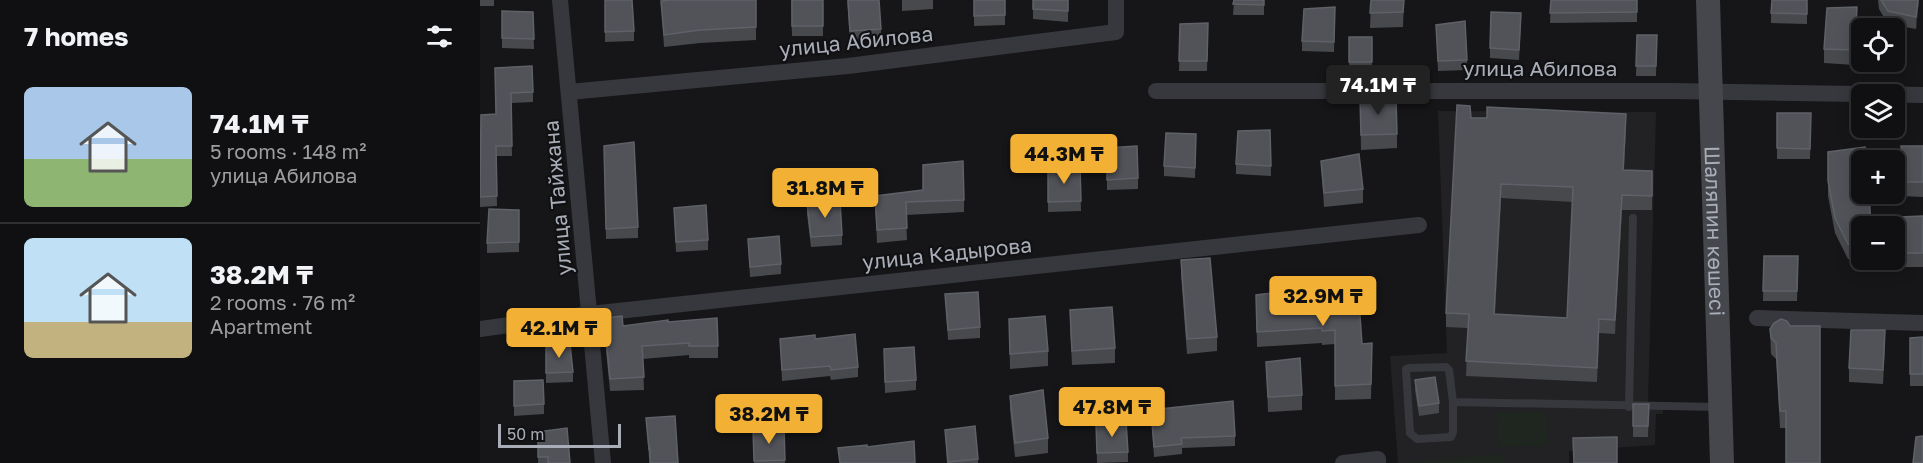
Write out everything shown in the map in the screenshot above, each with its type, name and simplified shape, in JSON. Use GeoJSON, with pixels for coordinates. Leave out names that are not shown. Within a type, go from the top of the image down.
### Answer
{"type":"FeatureCollection","features":[{"type":"Feature","properties":{"kind":"main road","name":"Шаляпин көшесі"},"geometry":{"type":"LineString","coordinates":[[1708,0],[1722,463]]}},
{"type":"Feature","properties":{"kind":"street","name":"улица Тайжана"},"geometry":{"type":"LineString","coordinates":[[560,0],[603,463]]}},
{"type":"Feature","properties":{"kind":"street","name":"улица Абилова"},"geometry":{"type":"LineString","coordinates":[[569,92],[848,66],[1116,32],[1116,0]]}},
{"type":"Feature","properties":{"kind":"street","name":"улица Абилова"},"geometry":{"type":"LineString","coordinates":[[1156,91],[1710,92],[1923,95]]}},
{"type":"Feature","properties":{"kind":"street","name":"улица Кадырова"},"geometry":{"type":"LineString","coordinates":[[480,329],[590,314],[1419,225]]}},
{"type":"Feature","properties":{"kind":"street"},"geometry":{"type":"LineString","coordinates":[[1757,318],[1923,323]]}},
{"type":"Feature","properties":{"kind":"street"},"geometry":{"type":"LineString","coordinates":[[1343,463],[1378,459],[1378,463]]}},
{"type":"Feature","properties":{"kind":"lane"},"geometry":{"type":"LineString","coordinates":[[1629,407],[1633,218]]}},
{"type":"Feature","properties":{"kind":"lane"},"geometry":{"type":"LineString","coordinates":[[1446,367],[1449,370],[1453,402],[1451,437],[1413,437],[1410,433],[1406,369],[1446,367]]}},
{"type":"Feature","properties":{"kind":"lane"},"geometry":{"type":"LineString","coordinates":[[1453,402],[1721,408]]}},
{"type":"Feature","properties":{"kind":"shaded area"},"geometry":{"type":"Polygon","coordinates":[[[1438,111],[1656,112],[1648,403],[1663,404],[1663,414],[1656,414],[1655,445],[1569,451],[1569,463],[1398,463],[1390,356],[1447,353],[1438,111]]]}},
{"type":"Feature","properties":{"kind":"shaded area"},"geometry":{"type":"Polygon","coordinates":[[[1546,411],[1547,445],[1498,447],[1497,413],[1546,411]]]}},
{"type":"Feature","properties":{"kind":"shaded area"},"geometry":{"type":"Polygon","coordinates":[[[1503,454],[1504,463],[1407,463],[1503,454]]]}},
{"type":"Feature","properties":{"kind":"building"},"geometry":{"type":"Polygon","coordinates":[[[605,0],[632,0],[634,31],[605,32],[605,0]]]}},
{"type":"Feature","properties":{"kind":"building"},"geometry":{"type":"Polygon","coordinates":[[[756,0],[756,27],[700,30],[664,35],[661,1],[756,0]]]}},
{"type":"Feature","properties":{"kind":"building"},"geometry":{"type":"Polygon","coordinates":[[[792,0],[823,0],[823,26],[792,26],[792,0]]]}},
{"type":"Feature","properties":{"kind":"building"},"geometry":{"type":"Polygon","coordinates":[[[848,0],[879,0],[881,29],[850,31],[848,0]]]}},
{"type":"Feature","properties":{"kind":"building"},"geometry":{"type":"Polygon","coordinates":[[[974,0],[1005,0],[1005,15],[974,16],[974,0]]]}},
{"type":"Feature","properties":{"kind":"building"},"geometry":{"type":"Polygon","coordinates":[[[1033,0],[1068,0],[1068,11],[1033,9],[1033,0]]]}},
{"type":"Feature","properties":{"kind":"building"},"geometry":{"type":"Polygon","coordinates":[[[1234,0],[1264,0],[1264,5],[1233,4],[1234,0]]]}},
{"type":"Feature","properties":{"kind":"building"},"geometry":{"type":"Polygon","coordinates":[[[1371,0],[1404,0],[1403,12],[1370,13],[1371,0]]]}},
{"type":"Feature","properties":{"kind":"building"},"geometry":{"type":"Polygon","coordinates":[[[1551,0],[1637,0],[1637,12],[1550,13],[1551,0]]]}},
{"type":"Feature","properties":{"kind":"building"},"geometry":{"type":"Polygon","coordinates":[[[1772,0],[1807,0],[1807,14],[1771,13],[1772,0]]]}},
{"type":"Feature","properties":{"kind":"building"},"geometry":{"type":"Polygon","coordinates":[[[1881,0],[1918,0],[1916,17],[1888,11],[1881,0]]]}},
{"type":"Feature","properties":{"kind":"building"},"geometry":{"type":"Polygon","coordinates":[[[1335,7],[1334,42],[1302,41],[1304,9],[1335,7]]]}},
{"type":"Feature","properties":{"kind":"building"},"geometry":{"type":"Polygon","coordinates":[[[1857,7],[1856,18],[1851,18],[1851,50],[1824,49],[1827,8],[1857,7]]]}},
{"type":"Feature","properties":{"kind":"building"},"geometry":{"type":"Polygon","coordinates":[[[502,11],[533,12],[534,39],[502,38],[502,11]]]}},
{"type":"Feature","properties":{"kind":"building"},"geometry":{"type":"Polygon","coordinates":[[[1491,12],[1521,13],[1519,50],[1490,48],[1491,12]]]}},
{"type":"Feature","properties":{"kind":"building"},"geometry":{"type":"Polygon","coordinates":[[[1465,21],[1467,60],[1438,61],[1436,25],[1465,21]]]}},
{"type":"Feature","properties":{"kind":"building"},"geometry":{"type":"Polygon","coordinates":[[[1208,23],[1207,61],[1179,61],[1180,24],[1208,23]]]}},
{"type":"Feature","properties":{"kind":"building"},"geometry":{"type":"Polygon","coordinates":[[[1637,35],[1657,35],[1656,66],[1636,66],[1637,35]]]}},
{"type":"Feature","properties":{"kind":"building"},"geometry":{"type":"Polygon","coordinates":[[[1349,37],[1372,37],[1372,62],[1349,62],[1349,37]]]}},
{"type":"Feature","properties":{"kind":"building"},"geometry":{"type":"Polygon","coordinates":[[[532,66],[533,92],[511,93],[512,146],[496,146],[497,196],[480,197],[481,115],[496,114],[495,68],[532,66]]]}},
{"type":"Feature","properties":{"kind":"building"},"geometry":{"type":"Polygon","coordinates":[[[1396,98],[1397,134],[1361,135],[1360,99],[1396,98]]]}},
{"type":"Feature","properties":{"kind":"building"},"geometry":{"type":"Polygon","coordinates":[[[1457,105],[1470,106],[1471,118],[1487,118],[1487,107],[1626,114],[1623,170],[1652,171],[1652,196],[1622,195],[1615,320],[1599,319],[1597,368],[1466,361],[1469,314],[1446,313],[1457,105]],[[1501,184],[1494,314],[1567,318],[1573,187],[1501,184]]]}},
{"type":"Feature","properties":{"kind":"building"},"geometry":{"type":"Polygon","coordinates":[[[1777,113],[1811,113],[1810,149],[1777,148],[1777,113]]]}},
{"type":"Feature","properties":{"kind":"building"},"geometry":{"type":"Polygon","coordinates":[[[1270,130],[1271,166],[1236,164],[1238,131],[1270,130]]]}},
{"type":"Feature","properties":{"kind":"building"},"geometry":{"type":"Polygon","coordinates":[[[1166,133],[1196,134],[1195,168],[1164,166],[1166,133]]]}},
{"type":"Feature","properties":{"kind":"building"},"geometry":{"type":"Polygon","coordinates":[[[634,142],[638,227],[606,229],[604,146],[634,142]]]}},
{"type":"Feature","properties":{"kind":"building"},"geometry":{"type":"Polygon","coordinates":[[[1137,146],[1138,178],[1107,180],[1107,148],[1137,146]]]}},
{"type":"Feature","properties":{"kind":"building"},"geometry":{"type":"Polygon","coordinates":[[[1901,146],[1923,146],[1923,182],[1905,182],[1905,150],[1901,150],[1901,146]]]}},
{"type":"Feature","properties":{"kind":"building"},"geometry":{"type":"Polygon","coordinates":[[[1865,147],[1865,150],[1851,150],[1851,204],[1870,204],[1870,216],[1851,216],[1851,244],[1848,244],[1835,218],[1828,181],[1828,152],[1865,147]]]}},
{"type":"Feature","properties":{"kind":"building"},"geometry":{"type":"Polygon","coordinates":[[[1359,154],[1363,189],[1324,193],[1321,161],[1359,154]]]}},
{"type":"Feature","properties":{"kind":"building"},"geometry":{"type":"Polygon","coordinates":[[[963,161],[964,200],[906,202],[907,228],[877,230],[875,196],[923,190],[923,165],[963,161]]]}},
{"type":"Feature","properties":{"kind":"building"},"geometry":{"type":"Polygon","coordinates":[[[1080,167],[1081,201],[1048,202],[1048,169],[1080,167]]]}},
{"type":"Feature","properties":{"kind":"building"},"geometry":{"type":"Polygon","coordinates":[[[840,200],[842,235],[811,237],[807,203],[840,200]]]}},
{"type":"Feature","properties":{"kind":"building"},"geometry":{"type":"Polygon","coordinates":[[[706,205],[708,240],[676,242],[674,208],[706,205]]]}},
{"type":"Feature","properties":{"kind":"building"},"geometry":{"type":"Polygon","coordinates":[[[489,209],[519,210],[519,242],[487,243],[489,209]]]}},
{"type":"Feature","properties":{"kind":"building"},"geometry":{"type":"Polygon","coordinates":[[[1923,216],[1923,253],[1905,253],[1905,217],[1923,216]]]}},
{"type":"Feature","properties":{"kind":"building"},"geometry":{"type":"Polygon","coordinates":[[[779,236],[781,264],[750,267],[748,239],[779,236]]]}},
{"type":"Feature","properties":{"kind":"building"},"geometry":{"type":"Polygon","coordinates":[[[1764,256],[1798,256],[1797,291],[1763,291],[1764,256]]]}},
{"type":"Feature","properties":{"kind":"building"},"geometry":{"type":"Polygon","coordinates":[[[1210,258],[1217,337],[1187,339],[1181,260],[1210,258]]]}},
{"type":"Feature","properties":{"kind":"building"},"geometry":{"type":"Polygon","coordinates":[[[1358,287],[1362,344],[1372,343],[1371,384],[1335,386],[1335,330],[1322,331],[1322,328],[1257,332],[1256,295],[1298,290],[1299,297],[1358,287]]]}},
{"type":"Feature","properties":{"kind":"building"},"geometry":{"type":"Polygon","coordinates":[[[978,292],[980,327],[948,330],[945,294],[978,292]]]}},
{"type":"Feature","properties":{"kind":"building"},"geometry":{"type":"Polygon","coordinates":[[[1112,307],[1115,348],[1072,351],[1070,310],[1112,307]]]}},
{"type":"Feature","properties":{"kind":"building"},"geometry":{"type":"Polygon","coordinates":[[[622,316],[623,326],[668,320],[668,322],[717,318],[718,346],[689,346],[689,343],[642,346],[644,377],[610,379],[604,318],[622,316]]]}},
{"type":"Feature","properties":{"kind":"building"},"geometry":{"type":"Polygon","coordinates":[[[1045,316],[1048,351],[1010,354],[1009,319],[1045,316]]]}},
{"type":"Feature","properties":{"kind":"building"},"geometry":{"type":"Polygon","coordinates":[[[1781,319],[1787,321],[1790,326],[1820,326],[1820,463],[1786,463],[1786,411],[1780,411],[1776,343],[1771,338],[1770,329],[1781,319]]]}},
{"type":"Feature","properties":{"kind":"building"},"geometry":{"type":"Polygon","coordinates":[[[1851,330],[1885,330],[1883,370],[1849,368],[1851,330]]]}},
{"type":"Feature","properties":{"kind":"building"},"geometry":{"type":"Polygon","coordinates":[[[855,334],[858,367],[831,370],[830,366],[782,370],[780,339],[815,335],[815,339],[855,334]]]}},
{"type":"Feature","properties":{"kind":"building"},"geometry":{"type":"Polygon","coordinates":[[[1923,337],[1923,374],[1910,374],[1910,338],[1923,337]]]}},
{"type":"Feature","properties":{"kind":"building"},"geometry":{"type":"Polygon","coordinates":[[[570,344],[573,372],[546,373],[546,347],[570,344]]]}},
{"type":"Feature","properties":{"kind":"building"},"geometry":{"type":"Polygon","coordinates":[[[914,347],[916,380],[885,382],[884,349],[914,347]]]}},
{"type":"Feature","properties":{"kind":"building"},"geometry":{"type":"Polygon","coordinates":[[[1300,358],[1302,395],[1268,397],[1266,362],[1300,358]]]}},
{"type":"Feature","properties":{"kind":"building"},"geometry":{"type":"Polygon","coordinates":[[[1435,377],[1439,403],[1419,406],[1415,380],[1435,377]]]}},
{"type":"Feature","properties":{"kind":"building"},"geometry":{"type":"Polygon","coordinates":[[[543,380],[544,404],[514,406],[514,381],[543,380]]]}},
{"type":"Feature","properties":{"kind":"building"},"geometry":{"type":"Polygon","coordinates":[[[1043,390],[1048,438],[1015,443],[1010,396],[1043,390]]]}},
{"type":"Feature","properties":{"kind":"building"},"geometry":{"type":"Polygon","coordinates":[[[1233,401],[1235,436],[1181,438],[1182,444],[1154,447],[1151,410],[1233,401]]]}},
{"type":"Feature","properties":{"kind":"building"},"geometry":{"type":"Polygon","coordinates":[[[1633,404],[1649,404],[1648,426],[1633,426],[1633,404]]]}},
{"type":"Feature","properties":{"kind":"building"},"geometry":{"type":"Polygon","coordinates":[[[675,416],[678,463],[650,463],[646,418],[675,416]]]}},
{"type":"Feature","properties":{"kind":"building"},"geometry":{"type":"Polygon","coordinates":[[[1126,421],[1128,452],[1097,453],[1096,424],[1126,421]]]}},
{"type":"Feature","properties":{"kind":"building"},"geometry":{"type":"Polygon","coordinates":[[[975,426],[978,459],[948,462],[945,430],[975,426]]]}},
{"type":"Feature","properties":{"kind":"building"},"geometry":{"type":"Polygon","coordinates":[[[567,428],[570,463],[548,463],[548,457],[538,457],[538,432],[567,428]]]}},
{"type":"Feature","properties":{"kind":"building"},"geometry":{"type":"Polygon","coordinates":[[[784,428],[785,460],[754,461],[753,429],[784,428]]]}},
{"type":"Feature","properties":{"kind":"building"},"geometry":{"type":"Polygon","coordinates":[[[1923,436],[1923,463],[1913,463],[1916,437],[1923,436]]]}},
{"type":"Feature","properties":{"kind":"building"},"geometry":{"type":"Polygon","coordinates":[[[1617,437],[1617,463],[1574,463],[1573,438],[1617,437]]]}},
{"type":"Feature","properties":{"kind":"building"},"geometry":{"type":"Polygon","coordinates":[[[914,441],[915,463],[840,463],[838,448],[914,441]]]}}]}
